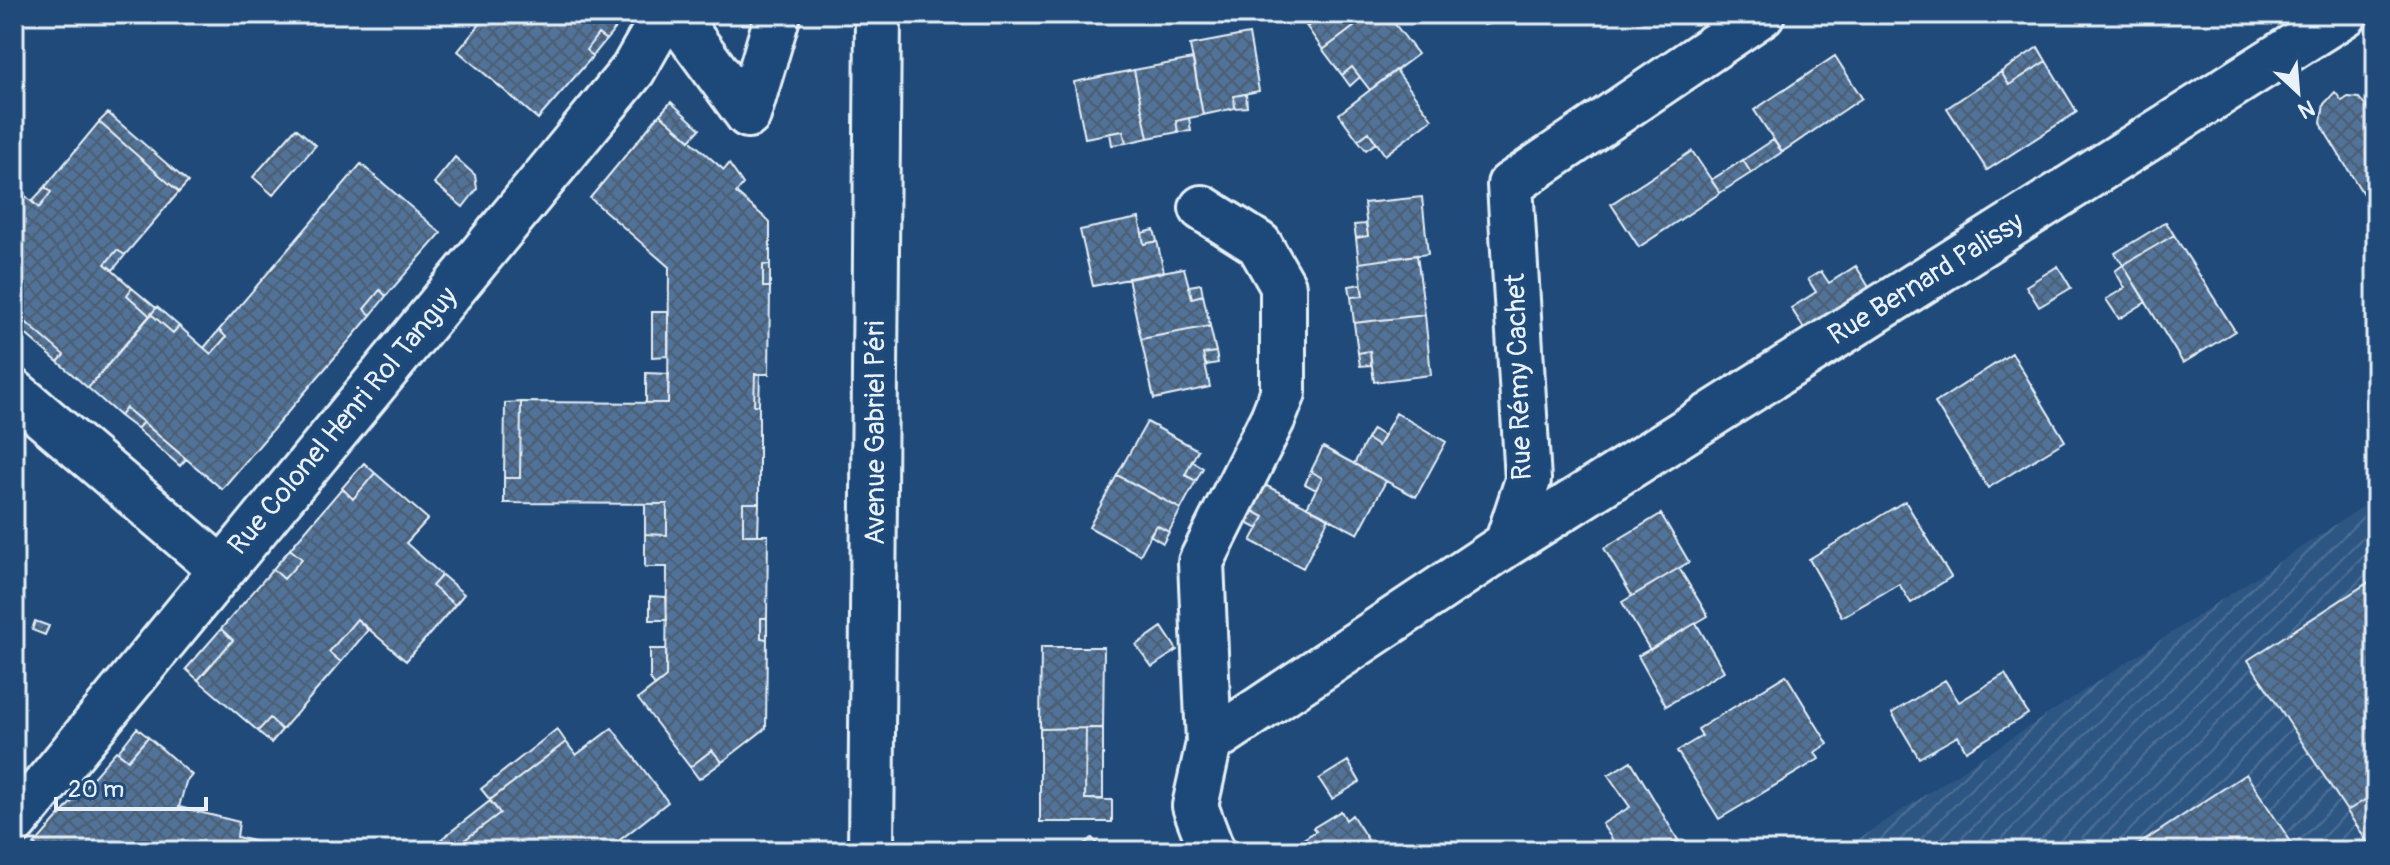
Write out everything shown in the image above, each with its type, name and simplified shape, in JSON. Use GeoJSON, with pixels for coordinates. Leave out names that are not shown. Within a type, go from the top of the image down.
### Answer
{"type":"FeatureCollection","features":[{"type":"Feature","properties":{"kind":"street","name":"Rue Colonel Henri Rol Tanguy"},"geometry":{"type":"LineString","coordinates":[[14,823],[633,70],[665,14]]}},
{"type":"Feature","properties":{"kind":"street"},"geometry":{"type":"LineString","coordinates":[[674,14],[748,115],[778,14]]}},
{"type":"Feature","properties":{"kind":"street","name":"Avenue Gabriel Péri"},"geometry":{"type":"LineString","coordinates":[[871,851],[878,14]]}},
{"type":"Feature","properties":{"kind":"street","name":"Rue Rémy Cachet"},"geometry":{"type":"LineString","coordinates":[[1507,544],[1528,480],[1510,185],[1762,14]]}},
{"type":"Feature","properties":{"kind":"street","name":"Rue Bernard Palissy"},"geometry":{"type":"LineString","coordinates":[[1507,544],[2345,14]]}},
{"type":"Feature","properties":{"kind":"street"},"geometry":{"type":"LineString","coordinates":[[1202,208],[1259,244],[1283,286],[1283,393],[1201,562],[1209,743],[1195,806],[1212,851]]}},
{"type":"Feature","properties":{"kind":"street"},"geometry":{"type":"LineString","coordinates":[[14,392],[221,569]]}},
{"type":"Feature","properties":{"kind":"street"},"geometry":{"type":"LineString","coordinates":[[1209,743],[1507,544]]}},
{"type":"Feature","properties":{"kind":"shaded area"},"geometry":{"type":"Polygon","coordinates":[[[2376,498],[2376,851],[1840,851],[2376,498]]]}},
{"type":"Feature","properties":{"kind":"building"},"geometry":{"type":"Polygon","coordinates":[[[488,14],[618,14],[622,21],[606,40],[598,34],[586,50],[593,56],[538,119],[458,51],[488,14]]]}},
{"type":"Feature","properties":{"kind":"building"},"geometry":{"type":"Polygon","coordinates":[[[1314,14],[1317,19],[1307,27],[1302,20],[1314,14]]]}},
{"type":"Feature","properties":{"kind":"building"},"geometry":{"type":"Polygon","coordinates":[[[1314,14],[1371,14],[1323,50],[1307,27],[1317,19],[1314,14]]]}},
{"type":"Feature","properties":{"kind":"building"},"geometry":{"type":"Polygon","coordinates":[[[1371,14],[1387,14],[1418,54],[1370,90],[1352,67],[1342,75],[1323,50],[1371,14]]]}},
{"type":"Feature","properties":{"kind":"building"},"geometry":{"type":"Polygon","coordinates":[[[1482,14],[1532,14],[1484,25],[1482,14]]]}},
{"type":"Feature","properties":{"kind":"building"},"geometry":{"type":"Polygon","coordinates":[[[598,34],[606,40],[593,56],[586,50],[598,34]]]}},
{"type":"Feature","properties":{"kind":"building"},"geometry":{"type":"Polygon","coordinates":[[[1249,34],[1259,91],[1234,96],[1235,108],[1203,115],[1190,45],[1249,34]]]}},
{"type":"Feature","properties":{"kind":"building"},"geometry":{"type":"Polygon","coordinates":[[[2038,47],[2046,61],[2009,85],[2001,72],[2038,47]]]}},
{"type":"Feature","properties":{"kind":"building"},"geometry":{"type":"Polygon","coordinates":[[[1835,56],[1862,98],[1782,152],[1754,110],[1835,56]]]}},
{"type":"Feature","properties":{"kind":"building"},"geometry":{"type":"Polygon","coordinates":[[[1193,59],[1203,115],[1176,121],[1178,132],[1148,138],[1134,70],[1193,59]]]}},
{"type":"Feature","properties":{"kind":"building"},"geometry":{"type":"Polygon","coordinates":[[[2046,61],[2077,112],[1987,170],[1947,108],[2001,72],[2009,85],[2046,61]]]}},
{"type":"Feature","properties":{"kind":"building"},"geometry":{"type":"Polygon","coordinates":[[[1352,67],[1360,77],[1350,86],[1342,75],[1352,67]]]}},
{"type":"Feature","properties":{"kind":"building"},"geometry":{"type":"Polygon","coordinates":[[[1134,70],[1148,138],[1126,143],[1123,131],[1085,138],[1074,82],[1134,70]]]}},
{"type":"Feature","properties":{"kind":"building"},"geometry":{"type":"Polygon","coordinates":[[[1396,70],[1432,119],[1385,155],[1369,132],[1358,140],[1339,114],[1396,70]]]}},
{"type":"Feature","properties":{"kind":"building"},"geometry":{"type":"Polygon","coordinates":[[[2335,92],[2342,101],[2348,97],[2359,98],[2376,116],[2376,204],[2371,207],[2321,122],[2324,104],[2335,92]]]}},
{"type":"Feature","properties":{"kind":"building"},"geometry":{"type":"Polygon","coordinates":[[[1246,94],[1247,107],[1235,108],[1234,96],[1246,94]]]}},
{"type":"Feature","properties":{"kind":"building"},"geometry":{"type":"Polygon","coordinates":[[[671,102],[700,129],[690,140],[660,114],[671,102]]]}},
{"type":"Feature","properties":{"kind":"building"},"geometry":{"type":"Polygon","coordinates":[[[108,113],[188,182],[179,192],[99,122],[108,113]]]}},
{"type":"Feature","properties":{"kind":"building"},"geometry":{"type":"Polygon","coordinates":[[[660,114],[724,170],[729,164],[743,184],[736,193],[770,222],[770,264],[763,265],[763,287],[770,287],[769,374],[755,374],[754,405],[759,405],[759,503],[743,503],[743,535],[768,535],[767,618],[761,618],[761,638],[767,639],[766,728],[722,762],[712,750],[690,767],[638,699],[666,677],[667,567],[645,567],[645,534],[667,535],[667,504],[504,503],[504,478],[520,478],[521,402],[668,403],[669,267],[590,198],[660,114]]]}},
{"type":"Feature","properties":{"kind":"building"},"geometry":{"type":"Polygon","coordinates":[[[1189,118],[1191,131],[1178,132],[1176,121],[1189,118]]]}},
{"type":"Feature","properties":{"kind":"building"},"geometry":{"type":"Polygon","coordinates":[[[99,122],[179,192],[125,255],[117,250],[105,264],[132,288],[127,295],[150,316],[88,388],[58,362],[64,355],[14,312],[14,186],[39,208],[51,192],[45,187],[99,122]]]}},
{"type":"Feature","properties":{"kind":"building"},"geometry":{"type":"Polygon","coordinates":[[[296,128],[316,145],[273,195],[253,177],[296,128]]]}},
{"type":"Feature","properties":{"kind":"building"},"geometry":{"type":"Polygon","coordinates":[[[1123,131],[1126,143],[1112,145],[1110,133],[1123,131]]]}},
{"type":"Feature","properties":{"kind":"building"},"geometry":{"type":"Polygon","coordinates":[[[1369,132],[1376,143],[1366,150],[1358,140],[1369,132]]]}},
{"type":"Feature","properties":{"kind":"building"},"geometry":{"type":"Polygon","coordinates":[[[1773,140],[1782,152],[1751,173],[1743,160],[1773,140]]]}},
{"type":"Feature","properties":{"kind":"building"},"geometry":{"type":"Polygon","coordinates":[[[1692,151],[1720,193],[1639,247],[1611,204],[1692,151]]]}},
{"type":"Feature","properties":{"kind":"building"},"geometry":{"type":"Polygon","coordinates":[[[455,157],[475,175],[477,189],[463,207],[434,183],[455,157]]]}},
{"type":"Feature","properties":{"kind":"building"},"geometry":{"type":"Polygon","coordinates":[[[1743,160],[1751,173],[1720,193],[1711,180],[1743,160]]]}},
{"type":"Feature","properties":{"kind":"building"},"geometry":{"type":"Polygon","coordinates":[[[361,164],[441,233],[386,296],[380,290],[364,309],[371,315],[222,489],[126,408],[120,416],[88,388],[151,314],[173,333],[179,326],[211,354],[226,337],[219,330],[361,164]]]}},
{"type":"Feature","properties":{"kind":"building"},"geometry":{"type":"Polygon","coordinates":[[[45,187],[51,192],[39,208],[32,201],[45,187]]]}},
{"type":"Feature","properties":{"kind":"building"},"geometry":{"type":"Polygon","coordinates":[[[1422,197],[1428,254],[1359,263],[1356,238],[1368,236],[1364,203],[1422,197]]]}},
{"type":"Feature","properties":{"kind":"building"},"geometry":{"type":"Polygon","coordinates":[[[1139,218],[1144,244],[1157,241],[1164,272],[1093,286],[1080,230],[1139,218]]]}},
{"type":"Feature","properties":{"kind":"building"},"geometry":{"type":"Polygon","coordinates":[[[2166,222],[2174,235],[2123,265],[2115,253],[2166,222]]]}},
{"type":"Feature","properties":{"kind":"building"},"geometry":{"type":"Polygon","coordinates":[[[1366,224],[1368,236],[1356,238],[1354,225],[1366,224]]]}},
{"type":"Feature","properties":{"kind":"building"},"geometry":{"type":"Polygon","coordinates":[[[1154,230],[1157,241],[1144,244],[1142,233],[1154,230]]]}},
{"type":"Feature","properties":{"kind":"building"},"geometry":{"type":"Polygon","coordinates":[[[2174,235],[2235,331],[2183,363],[2123,265],[2174,235]]]}},
{"type":"Feature","properties":{"kind":"building"},"geometry":{"type":"Polygon","coordinates":[[[117,250],[125,255],[113,270],[105,264],[117,250]]]}},
{"type":"Feature","properties":{"kind":"building"},"geometry":{"type":"Polygon","coordinates":[[[1417,255],[1425,315],[1354,323],[1351,297],[1363,296],[1359,263],[1417,255]]]}},
{"type":"Feature","properties":{"kind":"building"},"geometry":{"type":"Polygon","coordinates":[[[770,264],[770,287],[763,287],[763,265],[770,264]]]}},
{"type":"Feature","properties":{"kind":"building"},"geometry":{"type":"Polygon","coordinates":[[[2123,265],[2146,302],[2119,319],[2106,299],[2125,288],[2115,271],[2123,265]]]}},
{"type":"Feature","properties":{"kind":"building"},"geometry":{"type":"Polygon","coordinates":[[[1856,266],[1870,289],[1805,330],[1791,308],[1816,292],[1808,279],[1821,271],[1829,283],[1856,266]]]}},
{"type":"Feature","properties":{"kind":"building"},"geometry":{"type":"Polygon","coordinates":[[[2058,266],[2071,288],[2039,307],[2026,286],[2058,266]]]}},
{"type":"Feature","properties":{"kind":"building"},"geometry":{"type":"Polygon","coordinates":[[[1184,268],[1192,298],[1203,295],[1210,326],[1141,339],[1128,278],[1184,268]]]}},
{"type":"Feature","properties":{"kind":"building"},"geometry":{"type":"Polygon","coordinates":[[[1201,284],[1203,295],[1192,298],[1189,286],[1201,284]]]}},
{"type":"Feature","properties":{"kind":"building"},"geometry":{"type":"Polygon","coordinates":[[[1361,284],[1363,296],[1351,297],[1349,286],[1361,284]]]}},
{"type":"Feature","properties":{"kind":"building"},"geometry":{"type":"Polygon","coordinates":[[[132,288],[156,308],[150,316],[127,295],[132,288]]]}},
{"type":"Feature","properties":{"kind":"building"},"geometry":{"type":"Polygon","coordinates":[[[380,290],[386,296],[371,315],[364,309],[380,290]]]}},
{"type":"Feature","properties":{"kind":"building"},"geometry":{"type":"Polygon","coordinates":[[[157,307],[179,326],[173,333],[151,314],[157,307]]]}},
{"type":"Feature","properties":{"kind":"building"},"geometry":{"type":"Polygon","coordinates":[[[14,312],[64,355],[58,362],[14,324],[14,312]]]}},
{"type":"Feature","properties":{"kind":"building"},"geometry":{"type":"Polygon","coordinates":[[[652,312],[668,312],[668,356],[652,357],[652,312]]]}},
{"type":"Feature","properties":{"kind":"building"},"geometry":{"type":"Polygon","coordinates":[[[1425,315],[1431,375],[1374,382],[1370,351],[1358,353],[1354,323],[1425,315]]]}},
{"type":"Feature","properties":{"kind":"building"},"geometry":{"type":"Polygon","coordinates":[[[1210,326],[1216,352],[1203,354],[1210,387],[1154,399],[1141,339],[1210,326]]]}},
{"type":"Feature","properties":{"kind":"building"},"geometry":{"type":"Polygon","coordinates":[[[219,330],[226,337],[211,354],[204,348],[219,330]]]}},
{"type":"Feature","properties":{"kind":"building"},"geometry":{"type":"Polygon","coordinates":[[[1370,351],[1371,365],[1360,366],[1358,353],[1370,351]]]}},
{"type":"Feature","properties":{"kind":"building"},"geometry":{"type":"Polygon","coordinates":[[[1216,352],[1218,363],[1206,365],[1203,354],[1216,352]]]}},
{"type":"Feature","properties":{"kind":"building"},"geometry":{"type":"Polygon","coordinates":[[[2012,353],[2065,441],[1988,488],[1935,403],[2012,353]]]}},
{"type":"Feature","properties":{"kind":"building"},"geometry":{"type":"Polygon","coordinates":[[[646,373],[669,374],[668,403],[646,403],[646,373]]]}},
{"type":"Feature","properties":{"kind":"building"},"geometry":{"type":"Polygon","coordinates":[[[755,374],[760,374],[759,405],[754,405],[755,374]]]}},
{"type":"Feature","properties":{"kind":"building"},"geometry":{"type":"Polygon","coordinates":[[[521,402],[520,478],[504,478],[505,403],[521,402]]]}},
{"type":"Feature","properties":{"kind":"building"},"geometry":{"type":"Polygon","coordinates":[[[126,408],[143,422],[137,429],[120,416],[126,408]]]}},
{"type":"Feature","properties":{"kind":"building"},"geometry":{"type":"Polygon","coordinates":[[[1396,413],[1446,442],[1416,497],[1354,464],[1367,439],[1378,446],[1396,413]]]}},
{"type":"Feature","properties":{"kind":"building"},"geometry":{"type":"Polygon","coordinates":[[[143,422],[186,459],[180,466],[137,429],[143,422]]]}},
{"type":"Feature","properties":{"kind":"building"},"geometry":{"type":"Polygon","coordinates":[[[1147,422],[1198,450],[1185,475],[1196,481],[1181,509],[1117,475],[1147,422]]]}},
{"type":"Feature","properties":{"kind":"building"},"geometry":{"type":"Polygon","coordinates":[[[1373,429],[1384,436],[1378,446],[1367,439],[1373,429]]]}},
{"type":"Feature","properties":{"kind":"building"},"geometry":{"type":"Polygon","coordinates":[[[1323,447],[1386,481],[1358,534],[1307,507],[1322,478],[1311,471],[1323,447]]]}},
{"type":"Feature","properties":{"kind":"building"},"geometry":{"type":"Polygon","coordinates":[[[1192,461],[1203,468],[1196,481],[1185,475],[1192,461]]]}},
{"type":"Feature","properties":{"kind":"building"},"geometry":{"type":"Polygon","coordinates":[[[364,463],[375,473],[353,499],[342,488],[364,463]]]}},
{"type":"Feature","properties":{"kind":"building"},"geometry":{"type":"Polygon","coordinates":[[[1311,471],[1322,478],[1316,490],[1305,484],[1311,471]]]}},
{"type":"Feature","properties":{"kind":"building"},"geometry":{"type":"Polygon","coordinates":[[[375,473],[428,519],[406,543],[442,575],[432,586],[455,605],[406,661],[357,619],[329,652],[341,662],[282,730],[270,718],[258,731],[198,680],[233,640],[221,629],[273,569],[284,579],[302,559],[290,549],[342,488],[353,499],[375,473]]]}},
{"type":"Feature","properties":{"kind":"building"},"geometry":{"type":"Polygon","coordinates":[[[1117,475],[1181,509],[1169,532],[1156,525],[1140,555],[1089,527],[1117,475]]]}},
{"type":"Feature","properties":{"kind":"building"},"geometry":{"type":"Polygon","coordinates":[[[1265,485],[1329,518],[1303,568],[1251,541],[1264,517],[1253,511],[1265,485]]]}},
{"type":"Feature","properties":{"kind":"building"},"geometry":{"type":"Polygon","coordinates":[[[1905,501],[1951,577],[1911,603],[1899,584],[1842,617],[1809,559],[1905,501]]]}},
{"type":"Feature","properties":{"kind":"building"},"geometry":{"type":"Polygon","coordinates":[[[743,503],[759,503],[758,535],[743,535],[743,503]]]}},
{"type":"Feature","properties":{"kind":"building"},"geometry":{"type":"Polygon","coordinates":[[[645,504],[667,504],[667,535],[645,534],[645,504]]]}},
{"type":"Feature","properties":{"kind":"building"},"geometry":{"type":"Polygon","coordinates":[[[1253,511],[1264,517],[1258,529],[1247,523],[1253,511]]]}},
{"type":"Feature","properties":{"kind":"building"},"geometry":{"type":"Polygon","coordinates":[[[1661,514],[1689,562],[1632,596],[1604,548],[1661,514]]]}},
{"type":"Feature","properties":{"kind":"building"},"geometry":{"type":"Polygon","coordinates":[[[1156,525],[1169,532],[1163,543],[1150,535],[1156,525]]]}},
{"type":"Feature","properties":{"kind":"building"},"geometry":{"type":"Polygon","coordinates":[[[290,549],[302,559],[284,579],[273,569],[290,549]]]}},
{"type":"Feature","properties":{"kind":"building"},"geometry":{"type":"Polygon","coordinates":[[[1679,568],[1708,616],[1650,650],[1622,602],[1679,568]]]}},
{"type":"Feature","properties":{"kind":"building"},"geometry":{"type":"Polygon","coordinates":[[[442,575],[464,594],[455,605],[432,586],[442,575]]]}},
{"type":"Feature","properties":{"kind":"building"},"geometry":{"type":"Polygon","coordinates":[[[2369,582],[2376,593],[2376,793],[2347,811],[2248,660],[2369,582]]]}},
{"type":"Feature","properties":{"kind":"building"},"geometry":{"type":"Polygon","coordinates":[[[650,596],[666,597],[667,620],[650,620],[650,596]]]}},
{"type":"Feature","properties":{"kind":"building"},"geometry":{"type":"Polygon","coordinates":[[[761,618],[767,618],[767,639],[761,638],[761,618]]]}},
{"type":"Feature","properties":{"kind":"building"},"geometry":{"type":"Polygon","coordinates":[[[357,619],[368,630],[341,662],[329,652],[357,619]]]}},
{"type":"Feature","properties":{"kind":"building"},"geometry":{"type":"Polygon","coordinates":[[[35,621],[49,626],[45,635],[32,630],[35,621]]]}},
{"type":"Feature","properties":{"kind":"building"},"geometry":{"type":"Polygon","coordinates":[[[1696,623],[1724,671],[1666,706],[1638,656],[1696,623]]]}},
{"type":"Feature","properties":{"kind":"building"},"geometry":{"type":"Polygon","coordinates":[[[1162,627],[1177,650],[1152,667],[1136,645],[1162,627]]]}},
{"type":"Feature","properties":{"kind":"building"},"geometry":{"type":"Polygon","coordinates":[[[221,629],[233,640],[198,680],[186,669],[221,629]]]}},
{"type":"Feature","properties":{"kind":"building"},"geometry":{"type":"Polygon","coordinates":[[[1041,647],[1104,647],[1103,728],[1040,729],[1041,647]]]}},
{"type":"Feature","properties":{"kind":"building"},"geometry":{"type":"Polygon","coordinates":[[[650,649],[666,649],[666,677],[655,686],[650,679],[650,649]]]}},
{"type":"Feature","properties":{"kind":"building"},"geometry":{"type":"Polygon","coordinates":[[[2005,674],[2028,714],[1966,751],[1958,736],[1919,758],[1892,713],[1945,680],[1959,702],[2005,674]]]}},
{"type":"Feature","properties":{"kind":"building"},"geometry":{"type":"Polygon","coordinates":[[[1786,675],[1828,744],[1815,752],[1819,759],[1719,819],[1677,751],[1702,736],[1698,729],[1786,675]]]}},
{"type":"Feature","properties":{"kind":"building"},"geometry":{"type":"Polygon","coordinates":[[[270,718],[282,730],[271,743],[258,731],[270,718]]]}},
{"type":"Feature","properties":{"kind":"building"},"geometry":{"type":"Polygon","coordinates":[[[137,728],[148,737],[128,760],[118,752],[137,728]]]}},
{"type":"Feature","properties":{"kind":"building"},"geometry":{"type":"Polygon","coordinates":[[[612,728],[668,802],[606,851],[600,847],[595,851],[450,851],[500,813],[490,800],[566,742],[576,755],[612,728]]]}},
{"type":"Feature","properties":{"kind":"building"},"geometry":{"type":"Polygon","coordinates":[[[1086,728],[1085,799],[1112,800],[1112,822],[1040,822],[1040,729],[1086,728]]]}},
{"type":"Feature","properties":{"kind":"building"},"geometry":{"type":"Polygon","coordinates":[[[1086,728],[1103,728],[1103,799],[1085,799],[1086,728]]]}},
{"type":"Feature","properties":{"kind":"building"},"geometry":{"type":"Polygon","coordinates":[[[557,729],[566,742],[490,800],[481,789],[557,729]]]}},
{"type":"Feature","properties":{"kind":"building"},"geometry":{"type":"Polygon","coordinates":[[[148,737],[192,775],[186,782],[179,807],[239,822],[237,837],[291,851],[41,851],[34,845],[116,751],[128,760],[148,737]]]}},
{"type":"Feature","properties":{"kind":"building"},"geometry":{"type":"Polygon","coordinates":[[[712,750],[722,762],[699,779],[690,767],[712,750]]]}},
{"type":"Feature","properties":{"kind":"building"},"geometry":{"type":"Polygon","coordinates":[[[1348,761],[1360,782],[1332,799],[1319,779],[1348,761]]]}},
{"type":"Feature","properties":{"kind":"building"},"geometry":{"type":"Polygon","coordinates":[[[1631,761],[1678,840],[1659,851],[1620,851],[1602,824],[1630,807],[1608,775],[1631,761]]]}},
{"type":"Feature","properties":{"kind":"building"},"geometry":{"type":"Polygon","coordinates":[[[2246,774],[2297,851],[2129,851],[2246,774]]]}},
{"type":"Feature","properties":{"kind":"building"},"geometry":{"type":"Polygon","coordinates":[[[2376,793],[2376,851],[2373,851],[2347,811],[2376,793]]]}},
{"type":"Feature","properties":{"kind":"building"},"geometry":{"type":"Polygon","coordinates":[[[490,801],[500,813],[450,851],[426,851],[490,801]]]}},
{"type":"Feature","properties":{"kind":"building"},"geometry":{"type":"Polygon","coordinates":[[[1341,811],[1346,820],[1352,815],[1368,840],[1362,844],[1367,851],[1291,851],[1289,848],[1316,831],[1313,828],[1341,811]]]}},
{"type":"Feature","properties":{"kind":"building"},"geometry":{"type":"Polygon","coordinates":[[[1092,838],[1103,851],[1084,851],[1080,847],[1092,838]]]}},
{"type":"Feature","properties":{"kind":"building"},"geometry":{"type":"Polygon","coordinates":[[[1398,840],[1404,848],[1399,851],[1379,851],[1398,840]]]}},
{"type":"Feature","properties":{"kind":"building"},"geometry":{"type":"Polygon","coordinates":[[[1678,840],[1685,851],[1660,851],[1678,840]]]}}]}
